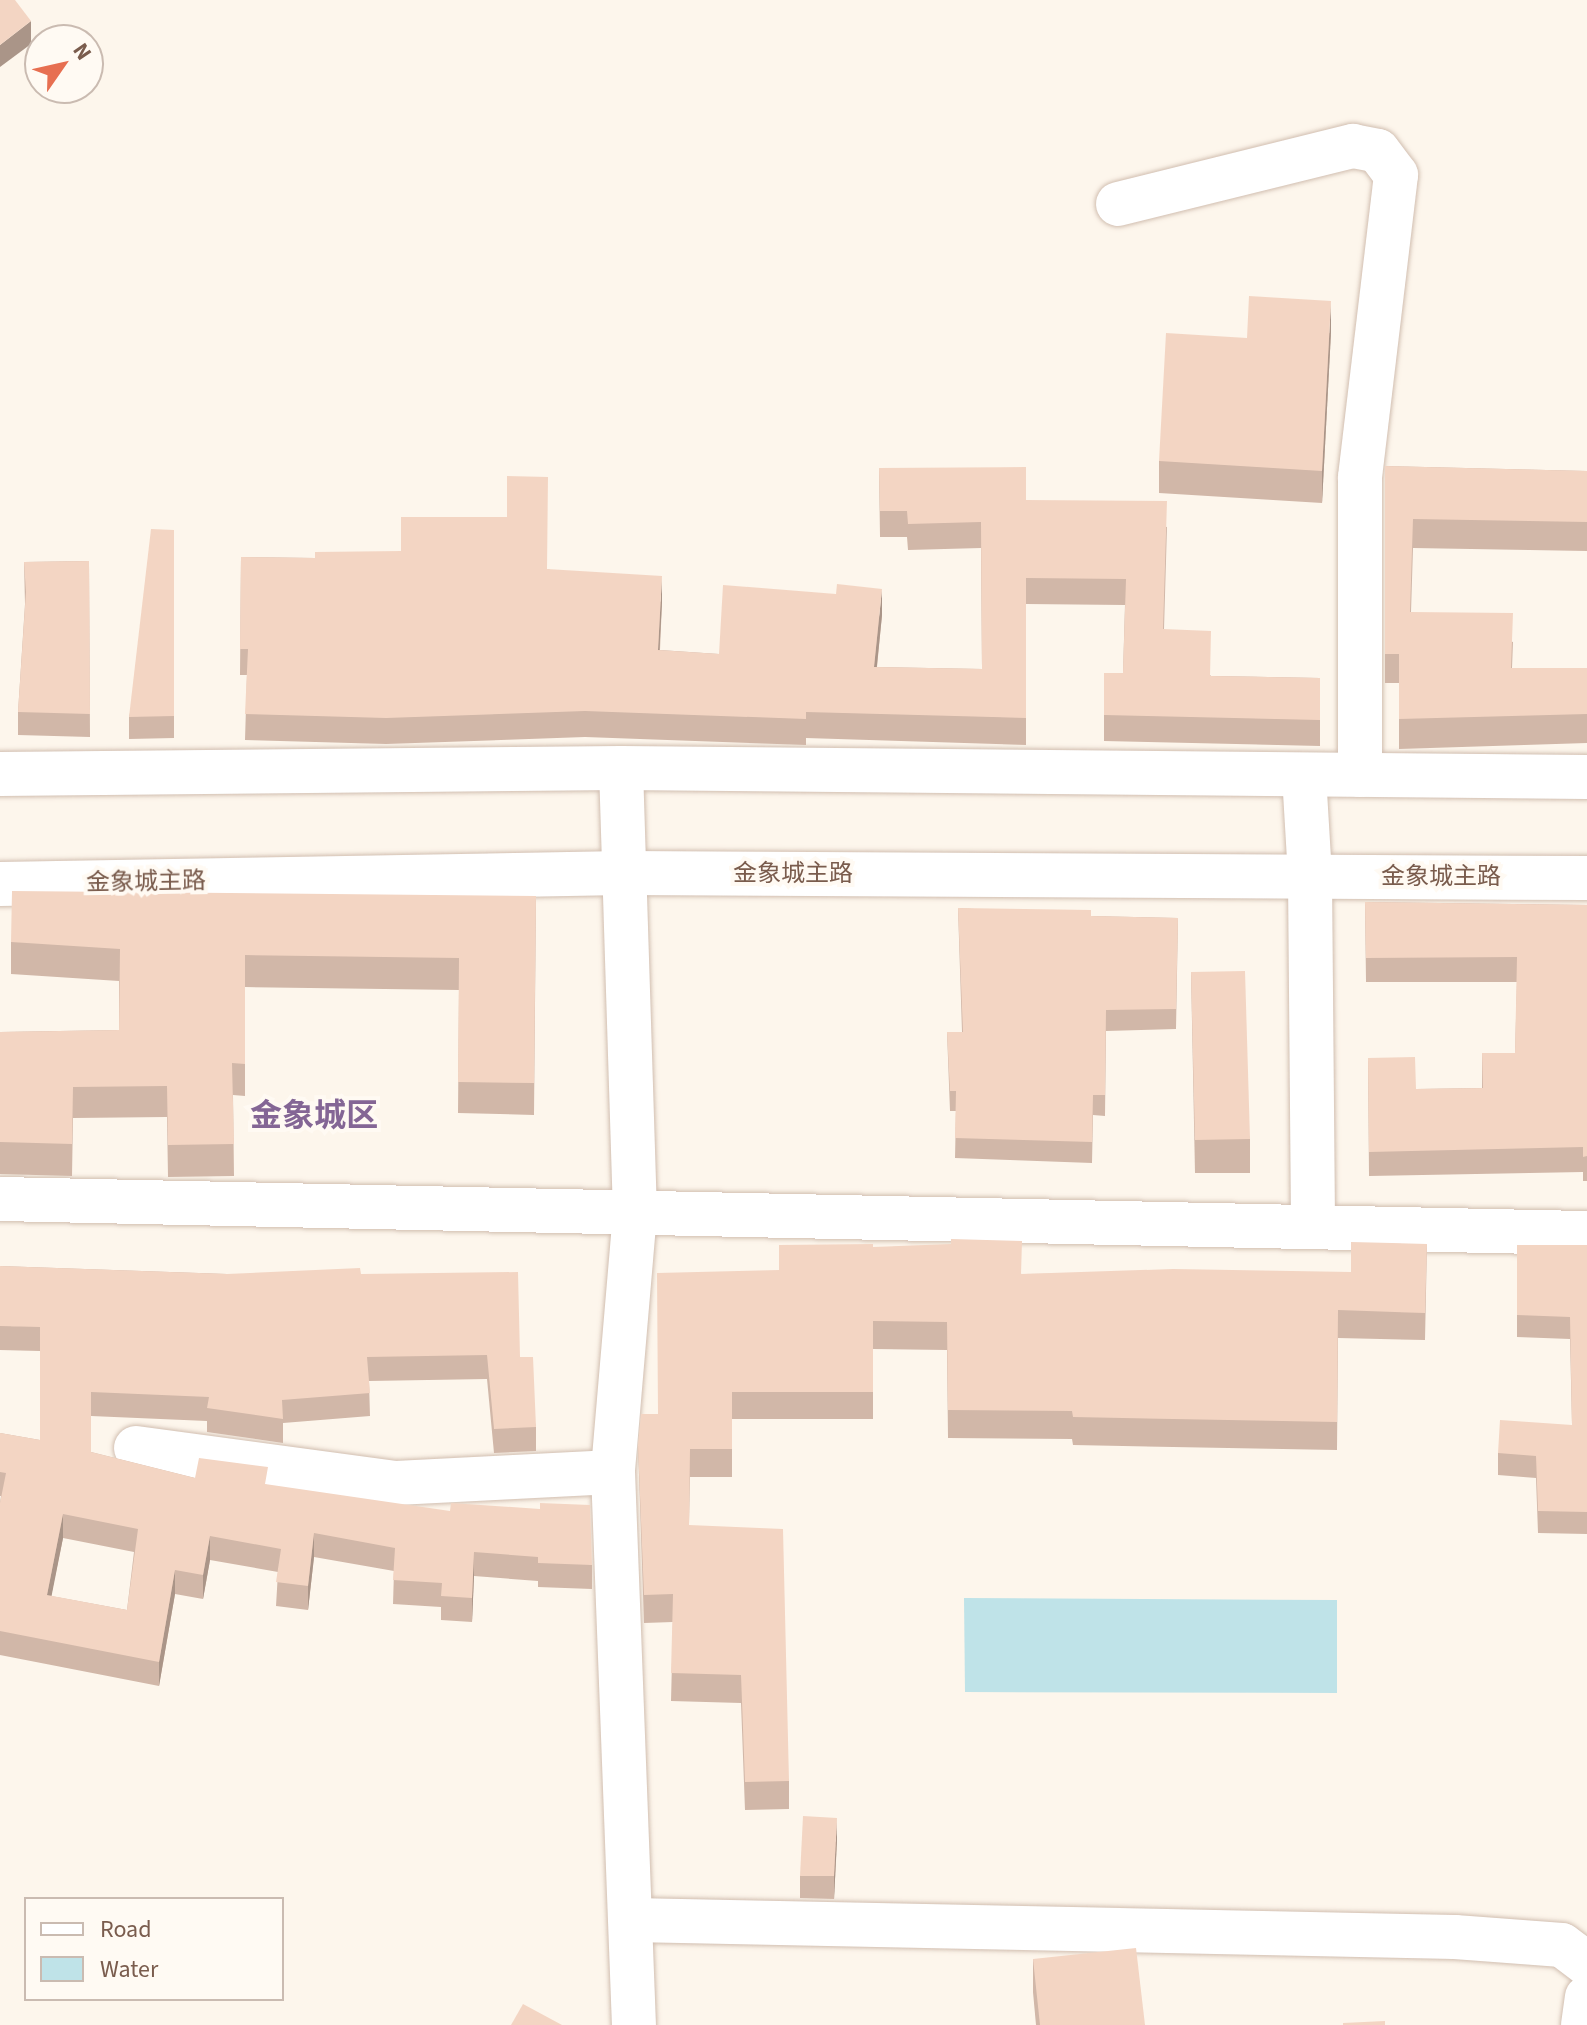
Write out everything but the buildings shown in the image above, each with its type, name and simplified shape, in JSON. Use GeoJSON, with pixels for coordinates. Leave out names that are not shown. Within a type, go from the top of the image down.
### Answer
{"type":"FeatureCollection","features":[{"type":"Feature","properties":{"kind":"street"},"geometry":{"type":"LineString","coordinates":[[1118,204],[1353,146],[1378,151],[1396,175],[1360,477],[1360,775]]}},
{"type":"Feature","properties":{"kind":"street"},"geometry":{"type":"LineString","coordinates":[[0,774],[621,768],[1587,777]]}},
{"type":"Feature","properties":{"kind":"street"},"geometry":{"type":"LineString","coordinates":[[621,768],[635,1213],[613,1472],[634,2025]]}},
{"type":"Feature","properties":{"kind":"street"},"geometry":{"type":"LineString","coordinates":[[1304,775],[1310,877],[1313,1225]]}},
{"type":"Feature","properties":{"kind":"street","name":"金象城主路"},"geometry":{"type":"LineString","coordinates":[[0,884],[623,873],[1587,878]]}},
{"type":"Feature","properties":{"kind":"street"},"geometry":{"type":"LineString","coordinates":[[0,1199],[1587,1233]]}},
{"type":"Feature","properties":{"kind":"street"},"geometry":{"type":"LineString","coordinates":[[136,1448],[396,1483],[613,1472]]}},
{"type":"Feature","properties":{"kind":"street"},"geometry":{"type":"LineString","coordinates":[[632,1920],[1455,1937],[1562,1945],[1587,1964]]}},
{"type":"Feature","properties":{"kind":"street"},"geometry":{"type":"LineString","coordinates":[[1583,2025],[1587,1997]]}},
{"type":"Feature","properties":{"kind":"water"},"geometry":{"type":"Polygon","coordinates":[[[964,1598],[1337,1600],[1337,1693],[965,1692],[964,1598]]]}},
{"type":"Feature","properties":{"kind":"district","name":"金象城区"},"geometry":{"type":"Point","coordinates":[314,1116]}}]}
